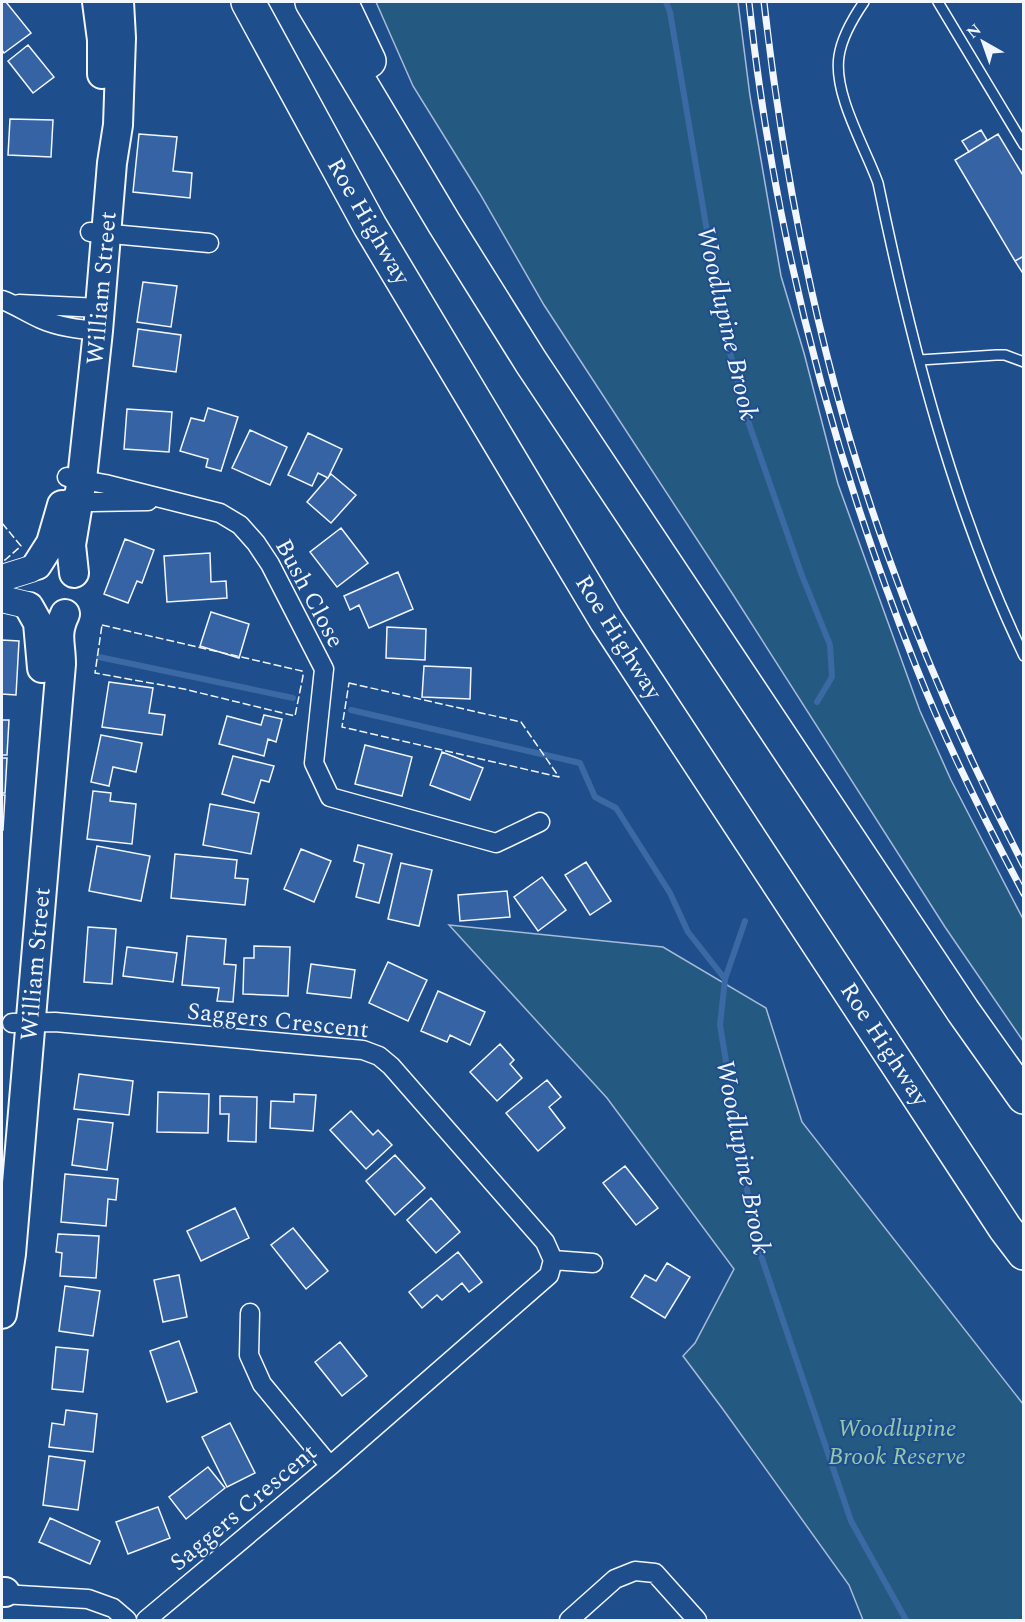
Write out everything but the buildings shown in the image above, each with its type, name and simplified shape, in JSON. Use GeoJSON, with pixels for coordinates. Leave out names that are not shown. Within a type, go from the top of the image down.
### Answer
{"type":"FeatureCollection","features":[{"type":"Feature","properties":{"kind":"highway","name":"Roe Highway"},"geometry":{"type":"LineString","coordinates":[[248,2],[370,226],[606,620],[1023,1253]]}},
{"type":"Feature","properties":{"kind":"highway"},"geometry":{"type":"LineString","coordinates":[[312,2],[444,223],[531,362],[963,1011],[1023,1097]]}},
{"type":"Feature","properties":{"kind":"highway"},"geometry":{"type":"LineString","coordinates":[[341,2],[444,223]]}},
{"type":"Feature","properties":{"kind":"main road","name":"William Street"},"geometry":{"type":"LineString","coordinates":[[74,573],[71,545],[72,488],[91,319],[98,233],[97,162],[103,122],[102,40],[98,2]]}},
{"type":"Feature","properties":{"kind":"main road","name":"William Street"},"geometry":{"type":"LineString","coordinates":[[98,233],[118,124],[120,2]]}},
{"type":"Feature","properties":{"kind":"main road","name":"William Street"},"geometry":{"type":"LineString","coordinates":[[34,567],[51,543],[72,488]]}},
{"type":"Feature","properties":{"kind":"main road"},"geometry":{"type":"LineString","coordinates":[[52,561],[60,562],[74,573],[80,591],[77,600],[65,614],[48,618],[19,604],[23,596],[26,577],[34,567],[52,561]]}},
{"type":"Feature","properties":{"kind":"main road","name":"William Street"},"geometry":{"type":"LineString","coordinates":[[2,1314],[4,1274],[11,1254],[12,1126],[43,683],[38,623],[19,604]]}},
{"type":"Feature","properties":{"kind":"main road","name":"William Street"},"geometry":{"type":"LineString","coordinates":[[21,1023],[61,664],[59,626],[65,614]]}},
{"type":"Feature","properties":{"kind":"main road"},"geometry":{"type":"LineString","coordinates":[[2,1147],[12,1109],[21,1023]]}},
{"type":"Feature","properties":{"kind":"main road"},"geometry":{"type":"LineString","coordinates":[[2,1250],[12,1126]]}},
{"type":"Feature","properties":{"kind":"street"},"geometry":{"type":"LineString","coordinates":[[98,233],[209,243]]}},
{"type":"Feature","properties":{"kind":"street"},"geometry":{"type":"LineString","coordinates":[[8,302],[40,319],[60,326],[91,319]]}},
{"type":"Feature","properties":{"kind":"street","name":"Bush Close"},"geometry":{"type":"LineString","coordinates":[[72,488],[105,484],[165,501],[220,513],[240,525],[256,543],[270,564],[324,669],[314,763],[330,797],[496,843],[540,822]]}},
{"type":"Feature","properties":{"kind":"street"},"geometry":{"type":"LineString","coordinates":[[2,578],[34,567]]}},
{"type":"Feature","properties":{"kind":"street","name":"Saggers Crescent"},"geometry":{"type":"LineString","coordinates":[[21,1023],[55,1022],[363,1050],[379,1056],[392,1066],[545,1242],[553,1260],[549,1275],[330,1466],[146,1620]]}},
{"type":"Feature","properties":{"kind":"street"},"geometry":{"type":"LineString","coordinates":[[553,1260],[593,1263]]}},
{"type":"Feature","properties":{"kind":"street"},"geometry":{"type":"LineString","coordinates":[[250,1313],[249,1355],[262,1384],[330,1466]]}},
{"type":"Feature","properties":{"kind":"street"},"geometry":{"type":"LineString","coordinates":[[569,1620],[615,1579],[635,1571],[655,1573],[698,1620]]}},
{"type":"Feature","properties":{"kind":"street"},"geometry":{"type":"LineString","coordinates":[[2,1591],[88,1599],[113,1608],[127,1620]]}},
{"type":"Feature","properties":{"kind":"lane"},"geometry":{"type":"LineString","coordinates":[[864,2],[843,39],[838,58],[839,76],[852,124],[868,155],[878,183],[932,408],[962,502],[1023,656]]}},
{"type":"Feature","properties":{"kind":"lane"},"geometry":{"type":"LineString","coordinates":[[938,2],[1023,145]]}},
{"type":"Feature","properties":{"kind":"lane"},"geometry":{"type":"LineString","coordinates":[[920,360],[1005,355],[1023,362]]}},
{"type":"Feature","properties":{"kind":"green space"},"geometry":{"type":"Polygon","coordinates":[[[376,2],[738,2],[750,96],[781,276],[804,353],[838,484],[920,711],[951,780],[1023,919],[1023,1041],[945,927],[732,593],[544,305],[480,194],[413,86],[376,2]]]}},
{"type":"Feature","properties":{"kind":"green space","name":"Woodlupine Brook Reserve"},"geometry":{"type":"Polygon","coordinates":[[[449,925],[663,947],[766,1008],[802,1122],[1023,1404],[1023,1620],[863,1620],[849,1585],[683,1356],[695,1343],[734,1269],[607,1098],[449,925]]]}},
{"type":"Feature","properties":{"kind":"waterway","name":"Woodlupine Brook"},"geometry":{"type":"LineString","coordinates":[[666,2],[670,12],[723,326],[747,418],[801,573],[830,645],[832,677],[817,702]]}},
{"type":"Feature","properties":{"kind":"waterway"},"geometry":{"type":"LineString","coordinates":[[99,657],[293,698]]}},
{"type":"Feature","properties":{"kind":"waterway"},"geometry":{"type":"LineString","coordinates":[[351,710],[580,763],[595,797],[616,808],[670,893],[688,932],[725,979]]}},
{"type":"Feature","properties":{"kind":"waterway","name":"Woodlupine Brook"},"geometry":{"type":"LineString","coordinates":[[745,921],[725,979],[720,1025],[755,1238],[851,1521],[906,1620]]}},
{"type":"Feature","properties":{"kind":"railway"},"geometry":{"type":"LineString","coordinates":[[749,2],[773,171],[790,255],[832,421],[857,503],[885,584],[939,723],[994,838],[1024,894]]}},
{"type":"Feature","properties":{"kind":"railway"},"geometry":{"type":"LineString","coordinates":[[764,2],[783,142],[809,281],[825,350],[864,486],[933,672],[967,750],[1024,866]]}},
{"type":"Feature","properties":{"kind":"fence"},"geometry":{"type":"LineString","coordinates":[[2,523],[21,546],[2,560]]}},
{"type":"Feature","properties":{"kind":"fence"},"geometry":{"type":"LineString","coordinates":[[102,625],[302,671],[295,716],[184,689],[95,673],[102,625]]}},
{"type":"Feature","properties":{"kind":"fence"},"geometry":{"type":"LineString","coordinates":[[349,683],[521,722],[559,777],[342,727],[349,683]]}}]}
